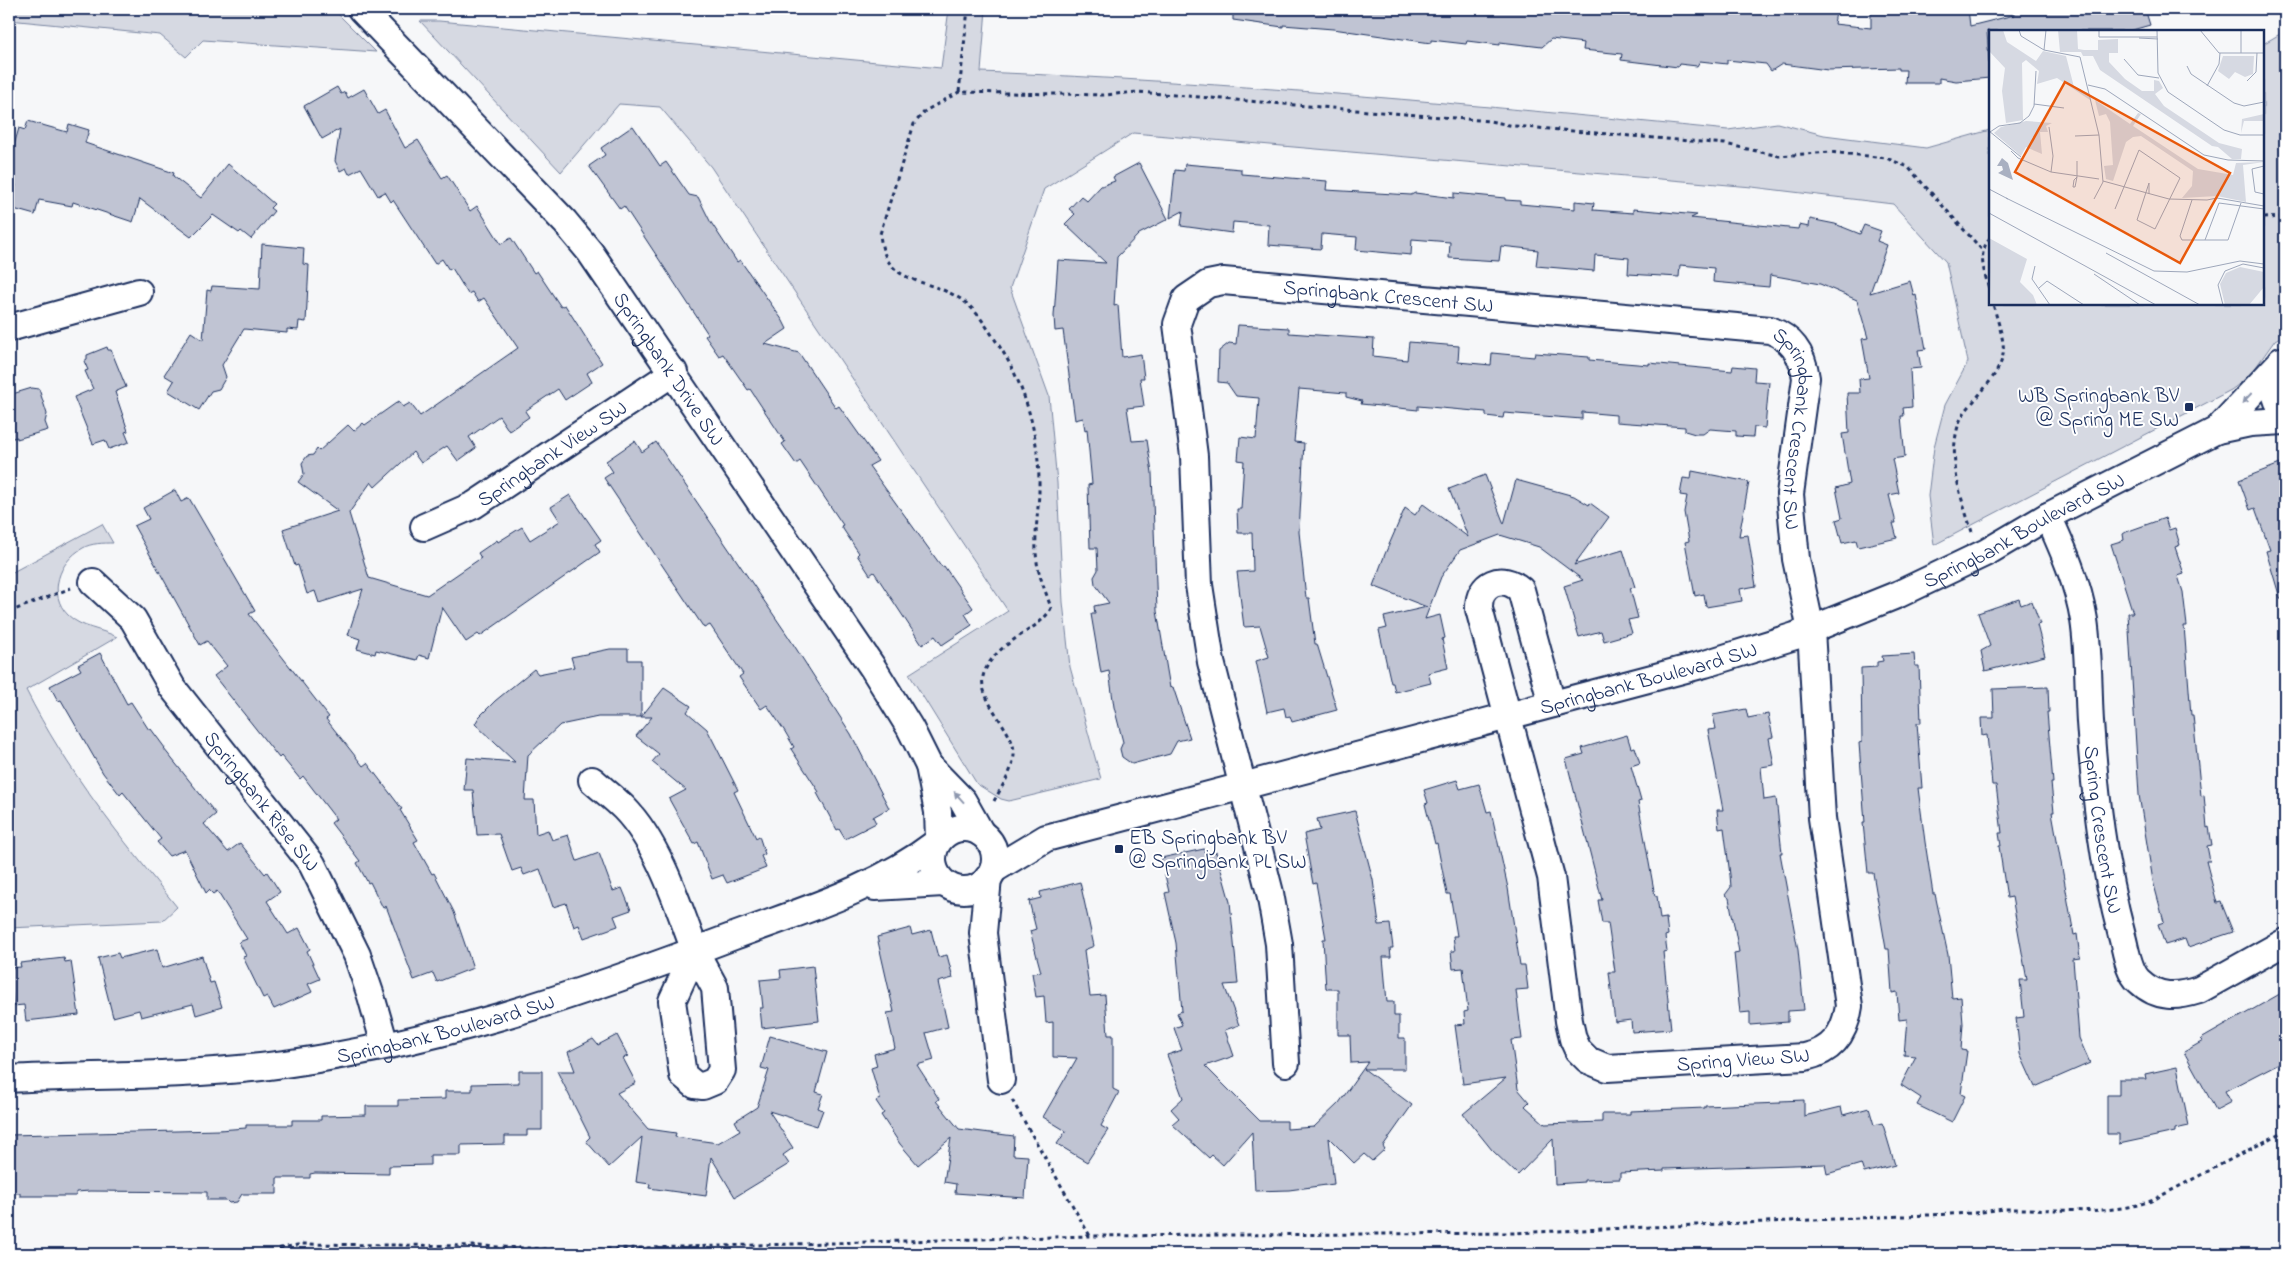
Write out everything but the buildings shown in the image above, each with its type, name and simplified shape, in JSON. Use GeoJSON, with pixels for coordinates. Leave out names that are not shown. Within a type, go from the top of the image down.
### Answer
{"type":"FeatureCollection","features":[{"type":"Feature","properties":{"kind":"street","name":"Springbank Drive SW"},"geometry":{"type":"LineString","coordinates":[[361,9],[565,222],[595,259],[674,372],[906,720],[929,766],[938,812],[938,841]]}},
{"type":"Feature","properties":{"kind":"street","name":"Springbank Crescent SW"},"geometry":{"type":"LineString","coordinates":[[1286,1063],[1279,944],[1270,893],[1211,662],[1204,627],[1197,555],[1194,456],[1177,324],[1186,300],[1208,284],[1223,281],[1770,330],[1779,333],[1796,348],[1804,366],[1806,378],[1790,494],[1796,559],[1812,630]]}},
{"type":"Feature","properties":{"kind":"street"},"geometry":{"type":"LineString","coordinates":[[9,328],[138,292]]}},
{"type":"Feature","properties":{"kind":"street"},"geometry":{"type":"LineString","coordinates":[[2281,361],[2274,378],[2274,390],[2277,402],[2285,413]]}},
{"type":"Feature","properties":{"kind":"street","name":"Springbank Boulevard SW"},"geometry":{"type":"LineString","coordinates":[[2217,430],[2281,361]]}},
{"type":"Feature","properties":{"kind":"street","name":"Springbank View SW"},"geometry":{"type":"LineString","coordinates":[[424,527],[474,505],[674,372]]}},
{"type":"Feature","properties":{"kind":"street","name":"Springbank Boulevard SW"},"geometry":{"type":"LineString","coordinates":[[983,834],[1046,838],[1706,664],[1812,630],[1899,594],[1979,555],[2048,516],[2217,430],[2250,423],[2285,421]]}},
{"type":"Feature","properties":{"kind":"street","name":"Spring Crescent SW"},"geometry":{"type":"LineString","coordinates":[[2048,516],[2064,550],[2084,619],[2099,827],[2114,907],[2131,969],[2138,981],[2157,993],[2172,997],[2184,995],[2199,990],[2285,942]]}},
{"type":"Feature","properties":{"kind":"street","name":"Spring View SW"},"geometry":{"type":"LineString","coordinates":[[1552,704],[1521,590],[1514,584],[1497,581],[1482,591],[1479,609],[1551,877],[1569,1022],[1578,1050],[1588,1060],[1607,1068],[1818,1054],[1832,1046],[1844,1030],[1849,1006],[1822,818],[1812,630]]}},
{"type":"Feature","properties":{"kind":"street","name":"Springbank Rise SW"},"geometry":{"type":"LineString","coordinates":[[93,582],[133,618],[172,687],[312,864],[356,955],[371,996],[385,1045]]}},
{"type":"Feature","properties":{"kind":"street","name":"Springbank Drive SW"},"geometry":{"type":"LineString","coordinates":[[929,766],[963,801],[983,834]]}},
{"type":"Feature","properties":{"kind":"street"},"geometry":{"type":"LineString","coordinates":[[592,780],[624,808],[651,847],[672,891],[695,951]]}},
{"type":"Feature","properties":{"kind":"street"},"geometry":{"type":"LineString","coordinates":[[983,933],[968,908],[945,884],[934,868],[933,851],[938,841],[952,830],[969,828],[983,834],[995,854],[983,933],[1001,1080]]}},
{"type":"Feature","properties":{"kind":"street","name":"Springbank Boulevard SW"},"geometry":{"type":"LineString","coordinates":[[991,874],[1046,838]]}},
{"type":"Feature","properties":{"kind":"street","name":"Springbank Boulevard SW"},"geometry":{"type":"LineString","coordinates":[[9,1078],[167,1074],[262,1067],[385,1045],[508,1015],[623,978],[864,888],[914,860],[938,841]]}},
{"type":"Feature","properties":{"kind":"street"},"geometry":{"type":"LineString","coordinates":[[945,884],[964,890],[982,884],[991,874]]}},
{"type":"Feature","properties":{"kind":"street","name":"Springbank Boulevard SW"},"geometry":{"type":"LineString","coordinates":[[864,888],[945,884]]}},
{"type":"Feature","properties":{"kind":"path"},"geometry":{"type":"LineString","coordinates":[[959,92],[968,9]]}},
{"type":"Feature","properties":{"kind":"path"},"geometry":{"type":"LineString","coordinates":[[994,801],[1010,769],[1014,750],[1006,730],[986,696],[983,676],[992,658],[1016,637],[1047,616],[1051,608],[1038,567],[1037,444],[1023,388],[979,316],[959,298],[900,274],[886,261],[880,234],[914,124],[925,111],[959,92],[1104,95],[1138,92],[1490,121],[1514,126],[1725,144],[1780,156],[1830,152],[1886,158],[1908,168],[1983,251]]}},
{"type":"Feature","properties":{"kind":"path"},"geometry":{"type":"LineString","coordinates":[[2264,218],[2285,217]]}},
{"type":"Feature","properties":{"kind":"path"},"geometry":{"type":"LineString","coordinates":[[1989,240],[1983,251],[1982,260],[1989,288]]}},
{"type":"Feature","properties":{"kind":"path"},"geometry":{"type":"LineString","coordinates":[[1979,555],[1955,478],[1956,444],[1959,424],[1965,412],[2003,362],[2004,346],[1993,305]]}},
{"type":"Feature","properties":{"kind":"path"},"geometry":{"type":"LineString","coordinates":[[9,612],[61,591],[93,582]]}},
{"type":"Feature","properties":{"kind":"path"},"geometry":{"type":"LineString","coordinates":[[1001,1080],[1090,1236]]}},
{"type":"Feature","properties":{"kind":"path"},"geometry":{"type":"LineString","coordinates":[[274,1254],[277,1249],[302,1244],[571,1250],[1090,1236],[1512,1233],[1974,1213],[2007,1208],[2089,1212],[2128,1208],[2151,1201],[2285,1131]]}},
{"type":"Feature","properties":{"kind":"shaded area"},"geometry":{"type":"Polygon","coordinates":[[[9,9],[333,9],[376,52],[203,40],[186,57],[160,35],[9,20],[9,9]]]}},
{"type":"Feature","properties":{"kind":"shaded area"},"geometry":{"type":"Polygon","coordinates":[[[949,9],[986,9],[981,72],[1074,76],[1355,95],[1728,130],[1777,123],[1824,135],[1926,148],[1989,130],[1989,305],[2264,305],[2264,43],[2285,31],[2285,334],[2275,340],[2249,377],[2231,390],[1934,545],[1928,496],[1934,447],[1945,405],[1968,362],[1946,262],[1893,204],[1752,187],[1133,133],[1044,189],[1010,288],[1049,396],[1057,483],[1063,602],[1070,667],[1101,779],[1009,801],[1001,799],[977,784],[909,674],[1008,611],[711,167],[660,107],[619,104],[561,172],[420,21],[439,21],[941,68],[949,9]]]}},
{"type":"Feature","properties":{"kind":"shaded area"},"geometry":{"type":"Polygon","coordinates":[[[102,524],[113,543],[90,545],[83,548],[68,561],[62,569],[59,578],[58,598],[68,615],[79,623],[117,637],[26,690],[59,748],[95,803],[177,907],[162,921],[9,928],[9,574],[102,524]]]}},
{"type":"Feature","properties":{"kind":"place","name":"WB Springbank BV @ Spring ME SW"},"geometry":{"type":"Point","coordinates":[2189,407]}},
{"type":"Feature","properties":{"kind":"place","name":"EB Springbank BV @ Springbank PL SW"},"geometry":{"type":"Point","coordinates":[1119,849]}}]}
